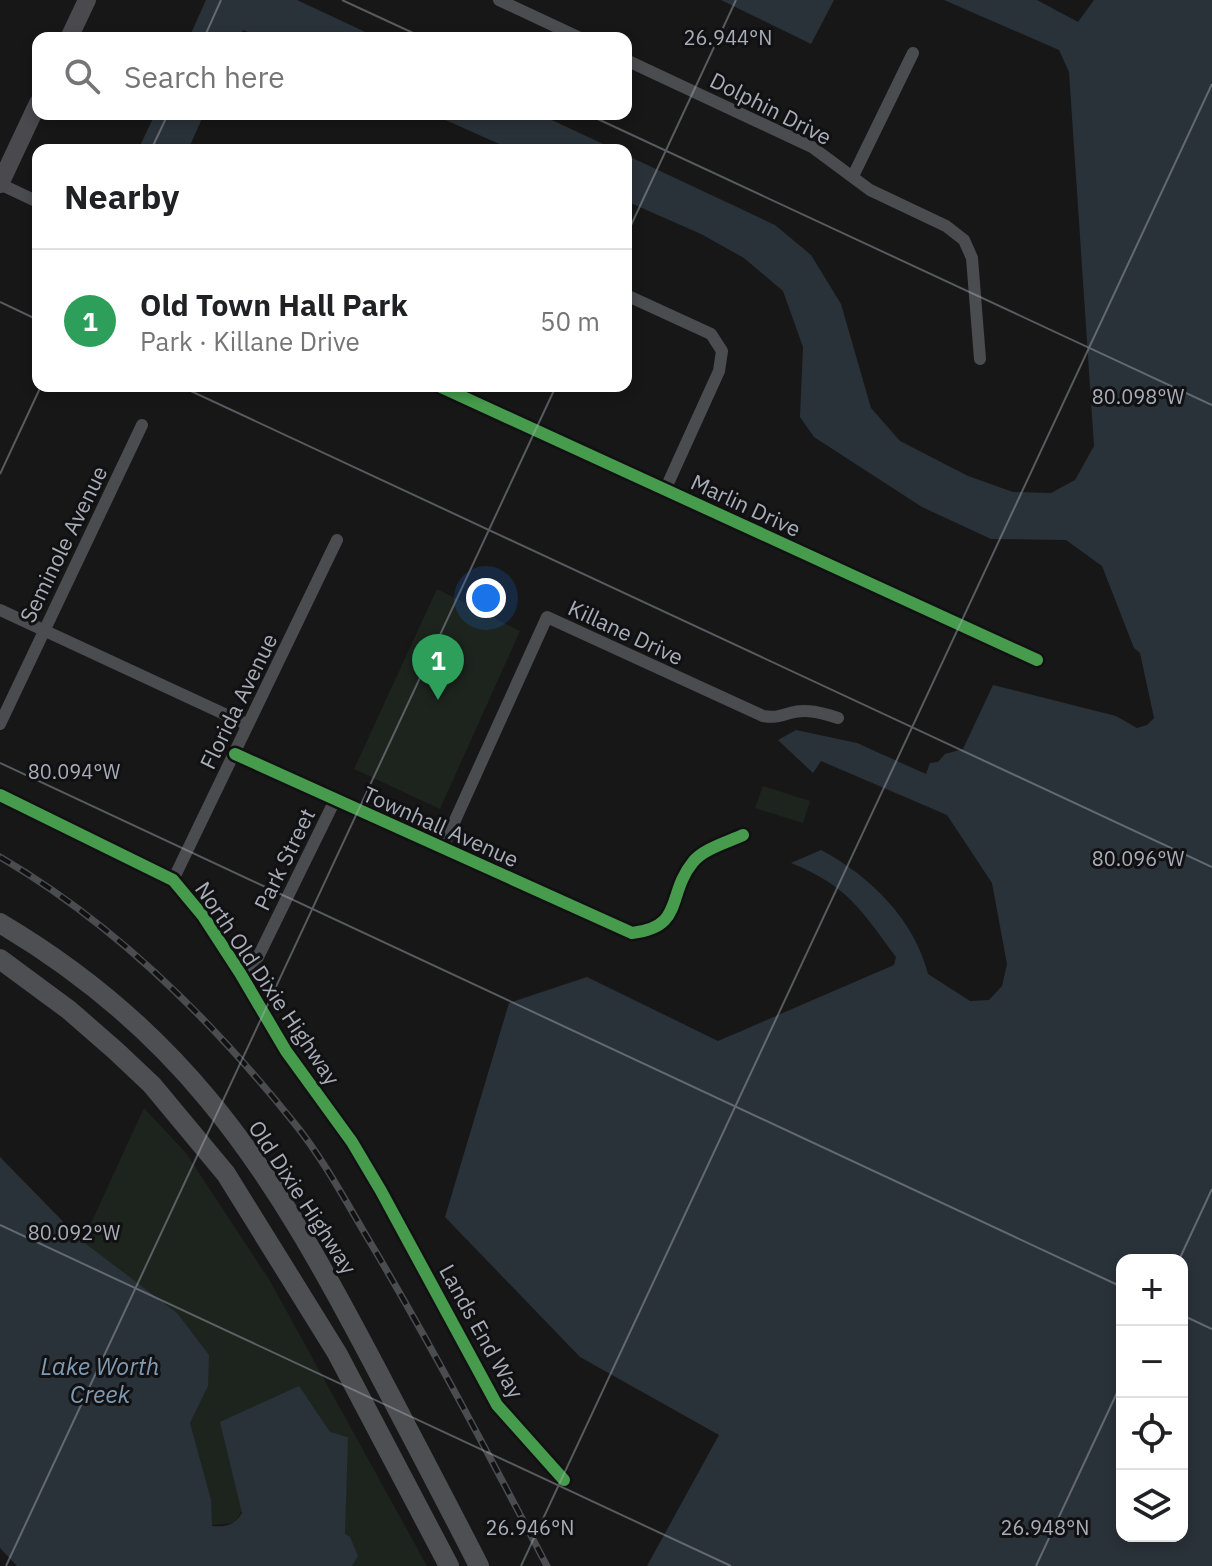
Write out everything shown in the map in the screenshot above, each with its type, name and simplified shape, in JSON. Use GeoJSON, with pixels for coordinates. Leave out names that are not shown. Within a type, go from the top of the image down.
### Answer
{"type":"FeatureCollection","features":[{"type":"Feature","properties":{"kind":"main road","name":"Old Dixie Highway"},"geometry":{"type":"LineString","coordinates":[[0,923],[79,975],[136,1025],[207,1098],[251,1155],[322,1268],[479,1566]]}},
{"type":"Feature","properties":{"kind":"main road"},"geometry":{"type":"LineString","coordinates":[[0,959],[69,1010],[152,1085],[226,1174],[337,1353],[449,1566]]}},
{"type":"Feature","properties":{"kind":"street"},"geometry":{"type":"LineString","coordinates":[[499,0],[567,32]]}},
{"type":"Feature","properties":{"kind":"street"},"geometry":{"type":"LineString","coordinates":[[71,32],[84,1]]}},
{"type":"Feature","properties":{"kind":"street"},"geometry":{"type":"LineString","coordinates":[[853,176],[913,53]]}},
{"type":"Feature","properties":{"kind":"street","name":"Dolphin Drive"},"geometry":{"type":"LineString","coordinates":[[632,63],[812,147],[870,190],[946,226],[964,240],[972,258],[980,359]]}},
{"type":"Feature","properties":{"kind":"street"},"geometry":{"type":"LineString","coordinates":[[32,116],[0,184],[32,199]]}},
{"type":"Feature","properties":{"kind":"street"},"geometry":{"type":"LineString","coordinates":[[632,298],[711,334],[722,351],[719,371],[665,490]]}},
{"type":"Feature","properties":{"kind":"street","name":"Marlin Drive"},"geometry":{"type":"LineString","coordinates":[[452,392],[1037,660]]}},
{"type":"Feature","properties":{"kind":"street","name":"Seminole Avenue"},"geometry":{"type":"LineString","coordinates":[[0,724],[142,425]]}},
{"type":"Feature","properties":{"kind":"street","name":"Florida Avenue"},"geometry":{"type":"LineString","coordinates":[[173,880],[337,540]]}},
{"type":"Feature","properties":{"kind":"street"},"geometry":{"type":"LineString","coordinates":[[0,610],[248,725]]}},
{"type":"Feature","properties":{"kind":"street","name":"Killane Drive"},"geometry":{"type":"LineString","coordinates":[[442,849],[547,617],[763,716],[780,718],[790,713],[817,711],[838,718]]}},
{"type":"Feature","properties":{"kind":"street","name":"Townhall Avenue"},"geometry":{"type":"LineString","coordinates":[[235,754],[632,933],[652,931],[667,920],[685,873],[695,858],[743,835]]}},
{"type":"Feature","properties":{"kind":"street","name":"North Old Dixie Highway"},"geometry":{"type":"LineString","coordinates":[[0,795],[173,880],[203,916],[286,1051],[352,1142],[381,1191]]}},
{"type":"Feature","properties":{"kind":"street","name":"Park Street"},"geometry":{"type":"LineString","coordinates":[[240,973],[258,957],[335,800]]}},
{"type":"Feature","properties":{"kind":"street","name":"Lands End Way"},"geometry":{"type":"LineString","coordinates":[[381,1191],[497,1405],[564,1480]]}},
{"type":"Feature","properties":{"kind":"shaded area"},"geometry":{"type":"Polygon","coordinates":[[[437,589],[520,631],[440,809],[354,769],[437,589]]]}},
{"type":"Feature","properties":{"kind":"shaded area"},"geometry":{"type":"Polygon","coordinates":[[[763,786],[810,801],[803,823],[755,808],[763,786]]]}},
{"type":"Feature","properties":{"kind":"shaded area"},"geometry":{"type":"Polygon","coordinates":[[[144,1108],[186,1153],[270,1281],[427,1566],[350,1566],[344,1534],[347,1436],[224,1423],[242,1511],[234,1523],[211,1525],[204,1478],[80,1247],[144,1108]]]}},
{"type":"Feature","properties":{"kind":"water"},"geometry":{"type":"Polygon","coordinates":[[[206,0],[297,0],[365,32],[243,30],[192,32],[206,0]]]}},
{"type":"Feature","properties":{"kind":"water"},"geometry":{"type":"Polygon","coordinates":[[[721,0],[834,0],[811,44],[721,0]]]}},
{"type":"Feature","properties":{"kind":"water"},"geometry":{"type":"Polygon","coordinates":[[[944,0],[1037,0],[1078,22],[1094,0],[1212,0],[1212,1566],[647,1566],[719,1435],[580,1357],[445,1217],[509,1003],[587,977],[718,1041],[894,965],[896,957],[852,901],[827,881],[791,863],[821,850],[856,873],[888,901],[912,935],[928,974],[970,1001],[989,1000],[1002,986],[1007,964],[992,883],[947,815],[821,761],[813,773],[778,740],[796,730],[857,743],[926,774],[930,763],[938,762],[945,754],[963,749],[993,685],[1116,716],[1137,728],[1147,725],[1154,718],[1140,653],[1134,648],[1102,566],[1066,540],[991,539],[922,507],[814,437],[800,417],[803,347],[783,291],[744,258],[701,234],[632,204],[632,158],[775,225],[811,255],[841,304],[871,408],[900,441],[968,476],[1013,492],[1051,493],[1075,480],[1094,446],[1069,72],[1059,50],[944,0]]]}},
{"type":"Feature","properties":{"kind":"water"},"geometry":{"type":"Polygon","coordinates":[[[152,120],[201,120],[191,144],[141,144],[152,120]]]}},
{"type":"Feature","properties":{"kind":"water"},"geometry":{"type":"Polygon","coordinates":[[[446,120],[552,120],[603,144],[500,144],[446,120]]]}},
{"type":"Feature","properties":{"kind":"water","name":"Lake Worth Creek"},"geometry":{"type":"Polygon","coordinates":[[[0,1157],[82,1241],[177,1313],[209,1355],[208,1386],[190,1423],[211,1500],[212,1526],[229,1525],[242,1513],[220,1422],[299,1386],[330,1432],[348,1437],[345,1534],[350,1537],[358,1556],[352,1566],[17,1566],[0,1548],[0,1157]]]}},
{"type":"Feature","properties":{"kind":"railway"},"geometry":{"type":"LineString","coordinates":[[0,857],[83,912],[160,977],[230,1048],[306,1138],[393,1282],[547,1566]]}},
{"type":"Feature","properties":{"kind":"cycle path"},"geometry":{"type":"LineString","coordinates":[[452,392],[1037,660]]}},
{"type":"Feature","properties":{"kind":"cycle path"},"geometry":{"type":"LineString","coordinates":[[235,754],[632,933],[649,930],[667,917],[685,874],[697,857],[743,835]]}},
{"type":"Feature","properties":{"kind":"cycle path"},"geometry":{"type":"LineString","coordinates":[[0,795],[173,880],[203,916],[286,1051],[352,1142],[497,1405],[564,1480]]}},
{"type":"Feature","properties":{"kind":"place","name":"Old Town Hall Park"},"geometry":{"type":"Point","coordinates":[438,700]}}]}
